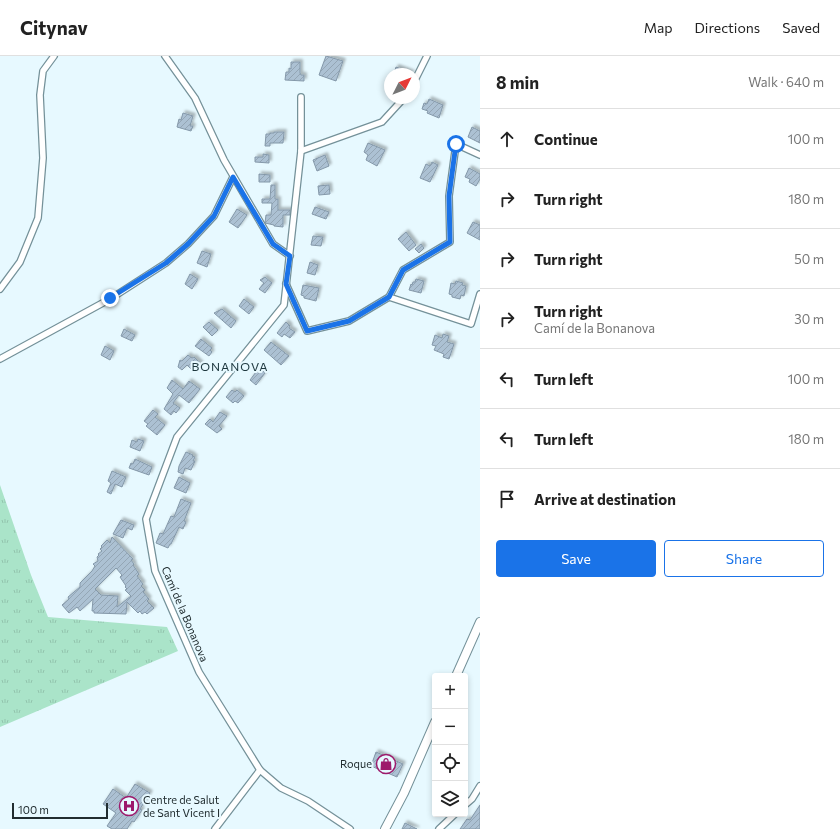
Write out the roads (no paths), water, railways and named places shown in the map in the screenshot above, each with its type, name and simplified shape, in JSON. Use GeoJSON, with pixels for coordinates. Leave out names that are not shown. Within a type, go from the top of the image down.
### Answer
{"type":"FeatureCollection","features":[{"type":"Feature","properties":{"kind":"main road"},"geometry":{"type":"LineString","coordinates":[[457,673],[480,622]]}},
{"type":"Feature","properties":{"kind":"main road"},"geometry":{"type":"LineString","coordinates":[[385,829],[404,793],[432,729]]}},
{"type":"Feature","properties":{"kind":"street"},"geometry":{"type":"LineString","coordinates":[[0,289],[20,262],[38,218],[43,158],[40,95],[43,71],[54,56]]}},
{"type":"Feature","properties":{"kind":"street"},"geometry":{"type":"LineString","coordinates":[[165,56],[195,98],[233,177],[273,244],[290,256]]}},
{"type":"Feature","properties":{"kind":"street"},"geometry":{"type":"LineString","coordinates":[[420,70],[427,56]]}},
{"type":"Feature","properties":{"kind":"street","name":"Camí de la Bonanova"},"geometry":{"type":"LineString","coordinates":[[301,97],[301,151],[284,306],[177,437],[146,519],[155,571],[199,672],[260,770],[281,788],[308,801],[350,829]]}},
{"type":"Feature","properties":{"kind":"street"},"geometry":{"type":"LineString","coordinates":[[301,151],[382,122],[398,104]]}},
{"type":"Feature","properties":{"kind":"street"},"geometry":{"type":"LineString","coordinates":[[286,284],[307,331],[349,321],[389,297],[403,270],[450,242],[449,196],[456,144],[480,155]]}},
{"type":"Feature","properties":{"kind":"street"},"geometry":{"type":"LineString","coordinates":[[0,358],[110,298],[166,263],[188,244],[214,216],[233,177]]}},
{"type":"Feature","properties":{"kind":"street"},"geometry":{"type":"LineString","coordinates":[[389,297],[471,324],[480,294]]}},
{"type":"Feature","properties":{"kind":"street"},"geometry":{"type":"LineString","coordinates":[[215,829],[260,770]]}},
{"type":"Feature","properties":{"kind":"street"},"geometry":{"type":"LineString","coordinates":[[468,802],[472,799],[480,786]]}},
{"type":"Feature","properties":{"kind":"street"},"geometry":{"type":"LineString","coordinates":[[439,829],[452,817]]}},
{"type":"Feature","properties":{"kind":"place","name":"Roque"},"geometry":{"type":"Point","coordinates":[386,764]}},
{"type":"Feature","properties":{"kind":"place","name":"Centre de Salut de Sant Vicent I"},"geometry":{"type":"Point","coordinates":[129,806]}},
{"type":"Feature","properties":{"kind":"district","name":"BONANOVA"},"geometry":{"type":"Point","coordinates":[230,367]}}]}
